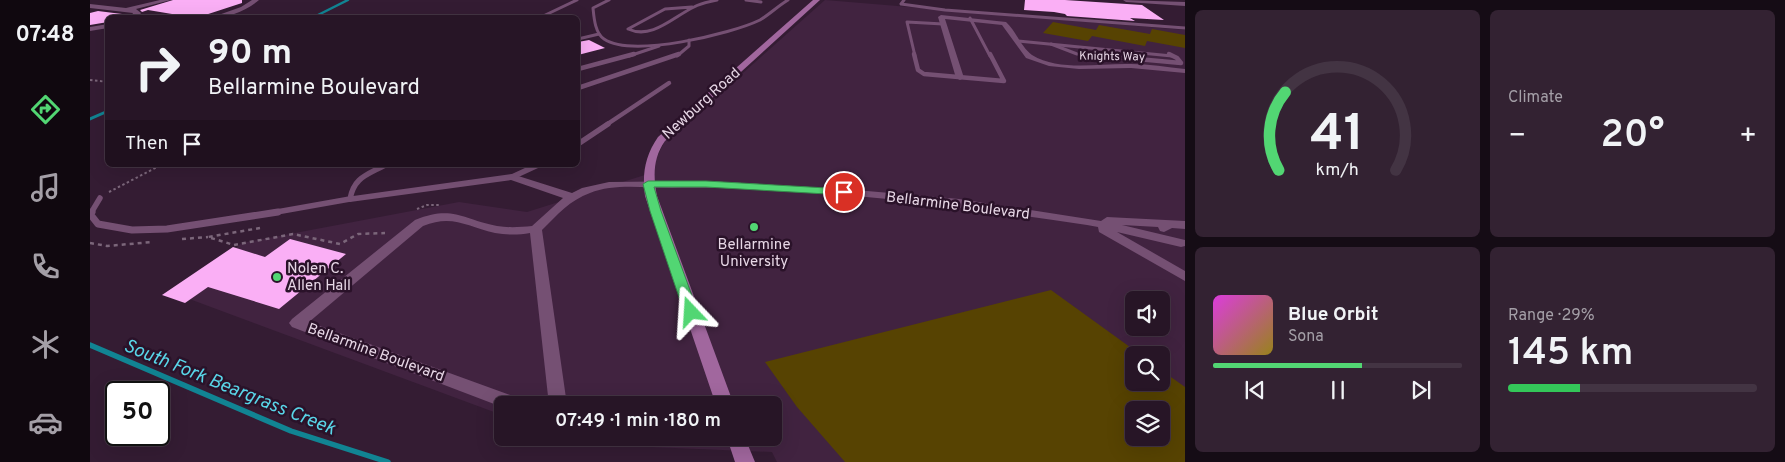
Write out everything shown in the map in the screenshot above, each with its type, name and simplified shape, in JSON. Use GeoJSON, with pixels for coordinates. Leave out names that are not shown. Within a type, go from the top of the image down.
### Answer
{"type":"FeatureCollection","features":[{"type":"Feature","properties":{"kind":"main road","name":"Newburg Road"},"geometry":{"type":"LineString","coordinates":[[722,396],[666,241],[648,184],[650,161],[655,146],[661,139],[817,0]]}},
{"type":"Feature","properties":{"kind":"main road"},"geometry":{"type":"LineString","coordinates":[[739,446],[745,462]]}},
{"type":"Feature","properties":{"kind":"street"},"geometry":{"type":"LineString","coordinates":[[128,9],[168,0]]}},
{"type":"Feature","properties":{"kind":"street"},"geometry":{"type":"LineString","coordinates":[[222,15],[243,8],[256,0]]}},
{"type":"Feature","properties":{"kind":"street"},"geometry":{"type":"LineString","coordinates":[[1126,0],[1185,4]]}},
{"type":"Feature","properties":{"kind":"street"},"geometry":{"type":"LineString","coordinates":[[90,6],[128,9],[137,12],[134,15]]}},
{"type":"Feature","properties":{"kind":"street","name":"Knights Way"},"geometry":{"type":"LineString","coordinates":[[943,24],[941,17],[1004,22],[1030,57],[1047,62],[1084,68],[1140,66],[1185,71]]}},
{"type":"Feature","properties":{"kind":"street"},"geometry":{"type":"LineString","coordinates":[[943,24],[960,78]]}},
{"type":"Feature","properties":{"kind":"street"},"geometry":{"type":"LineString","coordinates":[[90,30],[105,27]]}},
{"type":"Feature","properties":{"kind":"street"},"geometry":{"type":"LineString","coordinates":[[350,199],[512,177],[572,197]]}},
{"type":"Feature","properties":{"kind":"street","name":"Bellarmine Boulevard"},"geometry":{"type":"LineString","coordinates":[[494,396],[297,323],[415,227],[428,219],[449,216],[508,231],[536,229],[562,203],[586,190],[609,185],[706,184],[844,192],[959,203],[1087,221],[1183,244]]}},
{"type":"Feature","properties":{"kind":"street"},"geometry":{"type":"LineString","coordinates":[[1087,221],[1185,225]]}},
{"type":"Feature","properties":{"kind":"street"},"geometry":{"type":"LineString","coordinates":[[1087,221],[1185,277]]}},
{"type":"Feature","properties":{"kind":"street"},"geometry":{"type":"LineString","coordinates":[[1170,224],[1164,228],[1164,231],[1183,244]]}},
{"type":"Feature","properties":{"kind":"street"},"geometry":{"type":"LineString","coordinates":[[536,229],[557,396]]}},
{"type":"Feature","properties":{"kind":"lane"},"geometry":{"type":"LineString","coordinates":[[545,15],[577,0]]}},
{"type":"Feature","properties":{"kind":"lane"},"geometry":{"type":"LineString","coordinates":[[609,0],[593,8],[599,34],[603,40],[619,45],[689,40],[744,26],[766,16],[788,0]]}},
{"type":"Feature","properties":{"kind":"lane"},"geometry":{"type":"LineString","coordinates":[[692,5],[647,32],[634,32],[628,29],[665,9],[692,5],[697,6],[717,0]]}},
{"type":"Feature","properties":{"kind":"lane"},"geometry":{"type":"LineString","coordinates":[[746,0],[761,2]]}},
{"type":"Feature","properties":{"kind":"lane"},"geometry":{"type":"LineString","coordinates":[[904,0],[901,4],[945,10],[1185,28]]}},
{"type":"Feature","properties":{"kind":"lane"},"geometry":{"type":"LineString","coordinates":[[943,24],[907,22],[918,70],[924,74],[1004,81],[970,18]]}},
{"type":"Feature","properties":{"kind":"lane"},"geometry":{"type":"LineString","coordinates":[[580,39],[599,34]]}},
{"type":"Feature","properties":{"kind":"lane"},"geometry":{"type":"LineString","coordinates":[[580,87],[675,57],[685,51],[689,46],[689,40]]}},
{"type":"Feature","properties":{"kind":"lane"},"geometry":{"type":"LineString","coordinates":[[1018,41],[1168,54],[1177,58],[1181,63],[1072,53],[1051,44]]}},
{"type":"Feature","properties":{"kind":"lane"},"geometry":{"type":"LineString","coordinates":[[580,68],[636,54],[664,43]]}},
{"type":"Feature","properties":{"kind":"lane"},"geometry":{"type":"LineString","coordinates":[[1134,59],[1140,66]]}},
{"type":"Feature","properties":{"kind":"lane"},"geometry":{"type":"LineString","coordinates":[[580,143],[669,83]]}},
{"type":"Feature","properties":{"kind":"lane"},"geometry":{"type":"LineString","coordinates":[[100,198],[90,214],[98,224],[132,230],[219,222],[350,199],[352,187],[382,167]]}},
{"type":"Feature","properties":{"kind":"lane"},"geometry":{"type":"LineString","coordinates":[[512,177],[534,167]]}},
{"type":"Feature","properties":{"kind":"path"},"geometry":{"type":"LineString","coordinates":[[90,80],[105,82]]}},
{"type":"Feature","properties":{"kind":"path"},"geometry":{"type":"LineString","coordinates":[[100,198],[121,184],[156,167]]}},
{"type":"Feature","properties":{"kind":"path"},"geometry":{"type":"LineString","coordinates":[[234,245],[208,237],[264,227]]}},
{"type":"Feature","properties":{"kind":"shaded area","name":"Bellarmine University"},"geometry":{"type":"Polygon","coordinates":[[[825,0],[1185,30],[1185,462],[777,462],[772,452],[627,446],[782,446],[782,396],[494,396],[494,412],[176,294],[242,243],[459,202],[527,212],[648,174],[666,139],[825,0]]]}},
{"type":"Feature","properties":{"kind":"shaded area"},"geometry":{"type":"Polygon","coordinates":[[[1053,22],[1096,30],[1099,25],[1150,34],[1152,29],[1185,35],[1185,48],[1147,41],[1145,46],[1092,36],[1088,41],[1043,33],[1053,22]]]}},
{"type":"Feature","properties":{"kind":"shaded area"},"geometry":{"type":"Polygon","coordinates":[[[1051,290],[1129,346],[1125,346],[1125,391],[1170,391],[1170,376],[1185,387],[1185,462],[845,462],[797,407],[765,362],[1051,290]]]}},
{"type":"Feature","properties":{"kind":"building"},"geometry":{"type":"Polygon","coordinates":[[[173,0],[242,0],[242,3],[205,15],[178,15],[148,10],[142,12],[140,10],[173,0]]]}},
{"type":"Feature","properties":{"kind":"building"},"geometry":{"type":"Polygon","coordinates":[[[1025,0],[1065,0],[1142,5],[1164,20],[1130,18],[1135,21],[1067,16],[1054,12],[1024,10],[1025,0]]]}},
{"type":"Feature","properties":{"kind":"building"},"geometry":{"type":"Polygon","coordinates":[[[98,11],[130,15],[105,15],[105,22],[90,25],[90,13],[98,11]]]}},
{"type":"Feature","properties":{"kind":"building"},"geometry":{"type":"Polygon","coordinates":[[[589,40],[605,48],[580,54],[580,42],[589,40]]]}},
{"type":"Feature","properties":{"kind":"building","name":"Nolen C. Allen Hall"},"geometry":{"type":"Polygon","coordinates":[[[290,239],[346,254],[279,309],[208,287],[185,303],[162,295],[233,247],[265,257],[290,239]]]}},
{"type":"Feature","properties":{"kind":"waterway","name":"South Fork Beargrass Creek"},"geometry":{"type":"LineString","coordinates":[[318,15],[348,0]]}},
{"type":"Feature","properties":{"kind":"waterway","name":"South Fork Beargrass Creek"},"geometry":{"type":"LineString","coordinates":[[90,119],[105,112]]}},
{"type":"Feature","properties":{"kind":"waterway","name":"South Fork Beargrass Creek"},"geometry":{"type":"LineString","coordinates":[[90,345],[291,431],[388,462]]}},
{"type":"Feature","properties":{"kind":"place","name":"Bellarmine University"},"geometry":{"type":"Point","coordinates":[754,227]}},
{"type":"Feature","properties":{"kind":"place","name":"Nolen C. Allen Hall"},"geometry":{"type":"Point","coordinates":[277,277]}},
{"type":"Feature","properties":{"kind":"route"},"geometry":{"type":"LineString","coordinates":[[691,312],[648,184],[706,184],[844,192]]}}]}
